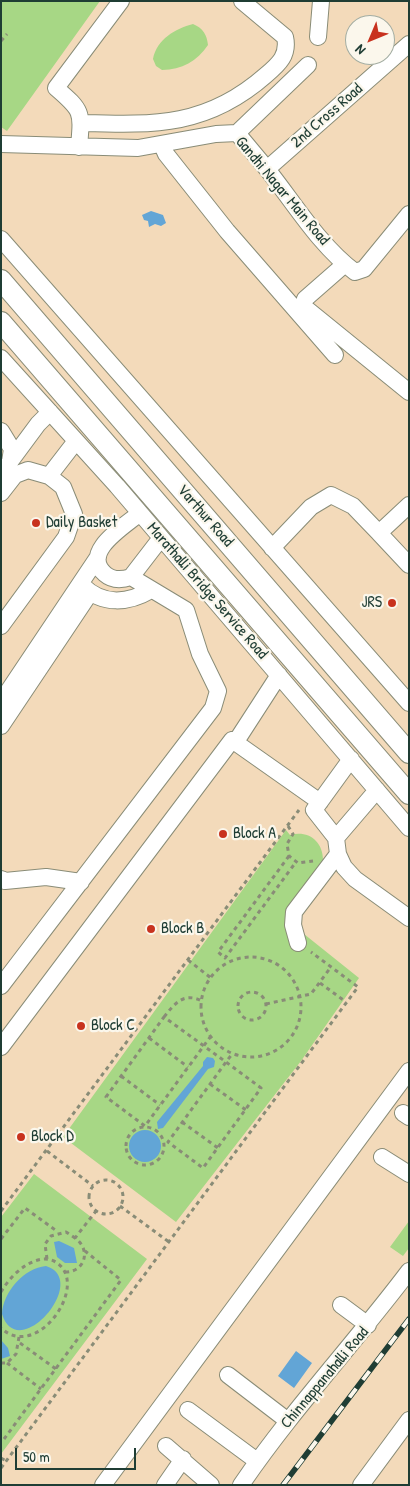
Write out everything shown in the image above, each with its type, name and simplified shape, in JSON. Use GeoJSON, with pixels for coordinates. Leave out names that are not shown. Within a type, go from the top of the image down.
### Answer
{"type":"FeatureCollection","features":[{"type":"Feature","properties":{"kind":"main road","name":"Varthur Road"},"geometry":{"type":"LineString","coordinates":[[1,280],[409,753]]}},
{"type":"Feature","properties":{"kind":"main road","name":"Varthur Road"},"geometry":{"type":"LineString","coordinates":[[1,322],[409,794]]}},
{"type":"Feature","properties":{"kind":"street"},"geometry":{"type":"LineString","coordinates":[[79,147],[80,112],[56,88],[121,1]]}},
{"type":"Feature","properties":{"kind":"street"},"geometry":{"type":"LineString","coordinates":[[81,123],[145,125],[175,120],[219,108],[260,81],[280,63],[286,51],[286,44],[284,37],[242,1]]}},
{"type":"Feature","properties":{"kind":"street"},"geometry":{"type":"LineString","coordinates":[[318,37],[321,1]]}},
{"type":"Feature","properties":{"kind":"street","name":"2nd Cross Road"},"geometry":{"type":"LineString","coordinates":[[267,169],[409,44]]}},
{"type":"Feature","properties":{"kind":"street"},"geometry":{"type":"LineString","coordinates":[[237,133],[308,65]]}},
{"type":"Feature","properties":{"kind":"street","name":"Gandhi Nagar Main Road"},"geometry":{"type":"LineString","coordinates":[[1,144],[138,148],[216,134],[237,133],[267,169],[304,220],[345,264]]}},
{"type":"Feature","properties":{"kind":"street"},"geometry":{"type":"LineString","coordinates":[[162,145],[227,231],[335,355]]}},
{"type":"Feature","properties":{"kind":"street"},"geometry":{"type":"LineString","coordinates":[[409,214],[364,270],[355,272],[345,264],[305,299],[304,306],[409,392]]}},
{"type":"Feature","properties":{"kind":"street"},"geometry":{"type":"LineString","coordinates":[[1,239],[409,703]]}},
{"type":"Feature","properties":{"kind":"street","name":"Marathalli Bridge Service Road"},"geometry":{"type":"LineString","coordinates":[[1,358],[140,513],[409,828]]}},
{"type":"Feature","properties":{"kind":"street"},"geometry":{"type":"LineString","coordinates":[[6,468],[50,412]]}},
{"type":"Feature","properties":{"kind":"street"},"geometry":{"type":"LineString","coordinates":[[1,431],[12,449],[6,468]]}},
{"type":"Feature","properties":{"kind":"street"},"geometry":{"type":"LineString","coordinates":[[49,476],[76,441]]}},
{"type":"Feature","properties":{"kind":"street"},"geometry":{"type":"LineString","coordinates":[[1,493],[15,475],[28,470],[49,476],[63,487],[74,514],[66,537],[1,626]]}},
{"type":"Feature","properties":{"kind":"street"},"geometry":{"type":"LineString","coordinates":[[272,548],[311,506],[332,496],[353,506],[409,565]]}},
{"type":"Feature","properties":{"kind":"street"},"geometry":{"type":"LineString","coordinates":[[379,533],[409,505]]}},
{"type":"Feature","properties":{"kind":"street"},"geometry":{"type":"LineString","coordinates":[[1,726],[85,588],[106,541],[140,513]]}},
{"type":"Feature","properties":{"kind":"street"},"geometry":{"type":"LineString","coordinates":[[98,557],[102,570],[112,578],[125,579],[131,577],[161,538]]}},
{"type":"Feature","properties":{"kind":"street"},"geometry":{"type":"LineString","coordinates":[[1,986],[214,708],[218,690],[200,654],[186,610],[131,577]]}},
{"type":"Feature","properties":{"kind":"street"},"geometry":{"type":"LineString","coordinates":[[85,588],[107,599],[126,602],[151,590]]}},
{"type":"Feature","properties":{"kind":"street"},"geometry":{"type":"LineString","coordinates":[[1,702],[85,588]]}},
{"type":"Feature","properties":{"kind":"street"},"geometry":{"type":"LineString","coordinates":[[235,742],[279,676]]}},
{"type":"Feature","properties":{"kind":"street"},"geometry":{"type":"LineString","coordinates":[[1,1047],[232,740],[311,807],[337,846],[344,867],[355,879],[409,918]]}},
{"type":"Feature","properties":{"kind":"street"},"geometry":{"type":"LineString","coordinates":[[311,807],[351,759]]}},
{"type":"Feature","properties":{"kind":"street"},"geometry":{"type":"LineString","coordinates":[[298,943],[293,925],[294,912],[337,846],[377,790]]}},
{"type":"Feature","properties":{"kind":"street"},"geometry":{"type":"LineString","coordinates":[[1,880],[46,877],[81,882]]}},
{"type":"Feature","properties":{"kind":"street"},"geometry":{"type":"LineString","coordinates":[[103,1485],[409,1071]]}},
{"type":"Feature","properties":{"kind":"street"},"geometry":{"type":"LineString","coordinates":[[382,1157],[409,1174]]}},
{"type":"Feature","properties":{"kind":"street","name":"Chinnappanahalli Road"},"geometry":{"type":"LineString","coordinates":[[242,1485],[257,1461],[288,1421],[368,1325],[409,1272]]}},
{"type":"Feature","properties":{"kind":"street"},"geometry":{"type":"LineString","coordinates":[[341,1305],[368,1325]]}},
{"type":"Feature","properties":{"kind":"street"},"geometry":{"type":"LineString","coordinates":[[228,1375],[288,1421]]}},
{"type":"Feature","properties":{"kind":"street"},"geometry":{"type":"LineString","coordinates":[[188,1410],[257,1461]]}},
{"type":"Feature","properties":{"kind":"street"},"geometry":{"type":"LineString","coordinates":[[361,1485],[409,1420]]}},
{"type":"Feature","properties":{"kind":"street"},"geometry":{"type":"LineString","coordinates":[[166,1446],[211,1485]]}},
{"type":"Feature","properties":{"kind":"street"},"geometry":{"type":"LineString","coordinates":[[165,1485],[183,1459]]}},
{"type":"Feature","properties":{"kind":"path"},"geometry":{"type":"LineString","coordinates":[[1,41],[8,34]]}},
{"type":"Feature","properties":{"kind":"path"},"geometry":{"type":"LineString","coordinates":[[1,1212],[287,825],[311,807]]}},
{"type":"Feature","properties":{"kind":"path"},"geometry":{"type":"LineString","coordinates":[[287,825],[293,834],[287,844],[289,856],[296,862],[304,864],[337,846]]}},
{"type":"Feature","properties":{"kind":"path"},"geometry":{"type":"LineString","coordinates":[[289,856],[218,952],[226,958],[296,862]]}},
{"type":"Feature","properties":{"kind":"path"},"geometry":{"type":"LineString","coordinates":[[1,1468],[358,986],[298,943]]}},
{"type":"Feature","properties":{"kind":"path"},"geometry":{"type":"LineString","coordinates":[[256,957],[271,961],[285,970],[295,982],[300,997],[301,1013],[297,1027],[288,1040],[276,1050],[262,1056],[247,1056],[233,1053],[220,1045],[211,1036],[203,1020],[202,1001],[205,988],[211,978],[225,964],[240,958],[256,957]]}},
{"type":"Feature","properties":{"kind":"path"},"geometry":{"type":"LineString","coordinates":[[188,960],[211,978]]}},
{"type":"Feature","properties":{"kind":"path"},"geometry":{"type":"LineString","coordinates":[[266,1004],[311,994],[331,967]]}},
{"type":"Feature","properties":{"kind":"path"},"geometry":{"type":"LineString","coordinates":[[320,983],[346,1002]]}},
{"type":"Feature","properties":{"kind":"path"},"geometry":{"type":"LineString","coordinates":[[253,992],[262,996],[266,1004],[263,1015],[254,1020],[243,1016],[238,1006],[243,996],[253,992]]}},
{"type":"Feature","properties":{"kind":"path"},"geometry":{"type":"LineString","coordinates":[[164,1017],[261,1088],[203,1168],[166,1142],[158,1132],[145,1126],[106,1097],[148,1038],[164,1017],[180,999],[191,997],[202,1001]]}},
{"type":"Feature","properties":{"kind":"path"},"geometry":{"type":"LineString","coordinates":[[211,1036],[145,1126],[133,1131],[128,1136],[126,1149],[131,1160],[143,1166],[155,1163],[163,1152],[166,1142],[233,1053]]}},
{"type":"Feature","properties":{"kind":"path"},"geometry":{"type":"LineString","coordinates":[[148,1038],[188,1067]]}},
{"type":"Feature","properties":{"kind":"path"},"geometry":{"type":"LineString","coordinates":[[121,1076],[160,1105]]}},
{"type":"Feature","properties":{"kind":"path"},"geometry":{"type":"LineString","coordinates":[[210,1084],[246,1110]]}},
{"type":"Feature","properties":{"kind":"path"},"geometry":{"type":"LineString","coordinates":[[182,1122],[218,1148]]}},
{"type":"Feature","properties":{"kind":"path"},"geometry":{"type":"LineString","coordinates":[[47,1151],[94,1186]]}},
{"type":"Feature","properties":{"kind":"path"},"geometry":{"type":"LineString","coordinates":[[105,1180],[116,1184],[122,1196],[120,1206],[113,1213],[106,1214],[96,1211],[90,1203],[89,1196],[94,1186],[105,1180]]}},
{"type":"Feature","properties":{"kind":"path"},"geometry":{"type":"LineString","coordinates":[[120,1206],[168,1242]]}},
{"type":"Feature","properties":{"kind":"path"},"geometry":{"type":"LineString","coordinates":[[1,1240],[25,1208],[58,1232]]}},
{"type":"Feature","properties":{"kind":"path"},"geometry":{"type":"LineString","coordinates":[[75,1238],[96,1211]]}},
{"type":"Feature","properties":{"kind":"path"},"geometry":{"type":"LineString","coordinates":[[47,1259],[45,1244],[51,1236],[58,1232],[66,1232],[75,1238],[83,1246],[85,1257],[80,1267],[65,1272]]}},
{"type":"Feature","properties":{"kind":"path"},"geometry":{"type":"LineString","coordinates":[[4,1439],[121,1280],[85,1251]]}},
{"type":"Feature","properties":{"kind":"path"},"geometry":{"type":"LineString","coordinates":[[1,1292],[12,1276],[21,1268],[38,1260],[47,1259],[55,1262],[65,1272],[68,1279],[66,1292],[57,1314],[41,1330],[31,1336],[19,1337],[8,1334],[1,1328]]}},
{"type":"Feature","properties":{"kind":"path"},"geometry":{"type":"LineString","coordinates":[[7,1363],[16,1354],[20,1343],[19,1337]]}},
{"type":"Feature","properties":{"kind":"path"},"geometry":{"type":"LineString","coordinates":[[20,1343],[56,1369]]}},
{"type":"Feature","properties":{"kind":"path"},"geometry":{"type":"LineString","coordinates":[[1,1363],[7,1363],[41,1389]]}},
{"type":"Feature","properties":{"kind":"path"},"geometry":{"type":"LineString","coordinates":[[1,1458],[6,1461]]}},
{"type":"Feature","properties":{"kind":"green space"},"geometry":{"type":"Polygon","coordinates":[[[1,1],[100,1],[7,131],[1,127],[1,1]]]}},
{"type":"Feature","properties":{"kind":"green space"},"geometry":{"type":"Polygon","coordinates":[[[193,24],[202,30],[207,38],[208,45],[204,51],[188,64],[176,68],[162,70],[156,66],[153,59],[158,46],[163,40],[173,32],[193,24]]]}},
{"type":"Feature","properties":{"kind":"green space"},"geometry":{"type":"Polygon","coordinates":[[[286,830],[290,835],[303,834],[313,838],[320,847],[323,860],[288,907],[304,934],[359,978],[301,1061],[176,1222],[63,1137],[286,830]]]}},
{"type":"Feature","properties":{"kind":"green space"},"geometry":{"type":"Polygon","coordinates":[[[34,1174],[147,1259],[1,1454],[1,1217],[34,1174]]]}},
{"type":"Feature","properties":{"kind":"green space"},"geometry":{"type":"Polygon","coordinates":[[[409,1221],[409,1248],[403,1256],[390,1247],[409,1221]]]}},
{"type":"Feature","properties":{"kind":"water"},"geometry":{"type":"Polygon","coordinates":[[[151,211],[163,215],[166,223],[161,226],[155,224],[149,227],[148,221],[144,220],[142,215],[151,211]]]}},
{"type":"Feature","properties":{"kind":"water"},"geometry":{"type":"Polygon","coordinates":[[[207,1057],[213,1058],[215,1061],[214,1067],[208,1069],[163,1128],[158,1129],[157,1122],[203,1066],[203,1062],[207,1057]]]}},
{"type":"Feature","properties":{"kind":"water"},"geometry":{"type":"Polygon","coordinates":[[[145,1130],[156,1135],[161,1146],[156,1157],[145,1162],[134,1157],[129,1146],[134,1135],[145,1130]]]}},
{"type":"Feature","properties":{"kind":"water"},"geometry":{"type":"Polygon","coordinates":[[[59,1241],[74,1248],[77,1263],[65,1263],[57,1257],[54,1242],[59,1241]]]}},
{"type":"Feature","properties":{"kind":"water"},"geometry":{"type":"Polygon","coordinates":[[[46,1266],[58,1274],[60,1287],[56,1301],[47,1314],[35,1325],[22,1330],[10,1327],[2,1314],[6,1298],[16,1282],[23,1276],[30,1271],[46,1266]]]}},
{"type":"Feature","properties":{"kind":"water"},"geometry":{"type":"Polygon","coordinates":[[[1,1340],[8,1348],[10,1356],[1,1359],[1,1340]]]}},
{"type":"Feature","properties":{"kind":"water"},"geometry":{"type":"Polygon","coordinates":[[[296,1351],[312,1363],[294,1388],[278,1376],[296,1351]]]}},
{"type":"Feature","properties":{"kind":"railway"},"geometry":{"type":"LineString","coordinates":[[283,1485],[409,1319]]}},
{"type":"Feature","properties":{"kind":"place","name":"Daily Basket"},"geometry":{"type":"Point","coordinates":[36,523]}},
{"type":"Feature","properties":{"kind":"place","name":"JRS"},"geometry":{"type":"Point","coordinates":[392,603]}},
{"type":"Feature","properties":{"kind":"place","name":"Block A"},"geometry":{"type":"Point","coordinates":[223,834]}},
{"type":"Feature","properties":{"kind":"place","name":"Block B"},"geometry":{"type":"Point","coordinates":[151,929]}},
{"type":"Feature","properties":{"kind":"place","name":"Block C"},"geometry":{"type":"Point","coordinates":[81,1026]}},
{"type":"Feature","properties":{"kind":"place","name":"Block D"},"geometry":{"type":"Point","coordinates":[21,1137]}}]}
